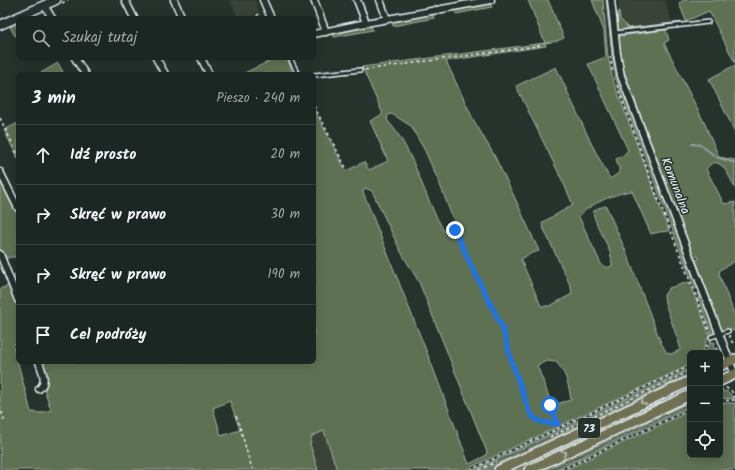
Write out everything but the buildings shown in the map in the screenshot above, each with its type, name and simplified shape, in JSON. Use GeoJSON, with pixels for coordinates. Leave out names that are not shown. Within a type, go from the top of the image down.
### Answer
{"type":"FeatureCollection","features":[{"type":"Feature","properties":{"kind":"main road"},"geometry":{"type":"LineString","coordinates":[[723,365],[733,361]]}},
{"type":"Feature","properties":{"kind":"main road"},"geometry":{"type":"LineString","coordinates":[[723,384],[735,374]]}},
{"type":"Feature","properties":{"kind":"main road","name":"73"},"geometry":{"type":"LineString","coordinates":[[499,466],[687,382]]}},
{"type":"Feature","properties":{"kind":"main road","name":"73"},"geometry":{"type":"LineString","coordinates":[[529,470],[687,396]]}},
{"type":"Feature","properties":{"kind":"street"},"geometry":{"type":"LineString","coordinates":[[19,16],[56,0]]}},
{"type":"Feature","properties":{"kind":"street"},"geometry":{"type":"LineString","coordinates":[[125,0],[133,16]]}},
{"type":"Feature","properties":{"kind":"street"},"geometry":{"type":"LineString","coordinates":[[174,0],[181,16]]}},
{"type":"Feature","properties":{"kind":"street"},"geometry":{"type":"LineString","coordinates":[[263,0],[270,16]]}},
{"type":"Feature","properties":{"kind":"street"},"geometry":{"type":"LineString","coordinates":[[314,0],[326,32]]}},
{"type":"Feature","properties":{"kind":"street"},"geometry":{"type":"LineString","coordinates":[[357,0],[366,23]]}},
{"type":"Feature","properties":{"kind":"street"},"geometry":{"type":"LineString","coordinates":[[380,0],[387,19]]}},
{"type":"Feature","properties":{"kind":"street"},"geometry":{"type":"LineString","coordinates":[[316,34],[465,2],[491,0]]}},
{"type":"Feature","properties":{"kind":"street","name":"Komunalna"},"geometry":{"type":"LineString","coordinates":[[611,0],[614,33],[621,76],[719,333],[733,361],[735,374]]}},
{"type":"Feature","properties":{"kind":"street"},"geometry":{"type":"LineString","coordinates":[[44,5],[51,16]]}},
{"type":"Feature","properties":{"kind":"street"},"geometry":{"type":"LineString","coordinates":[[0,24],[16,17]]}},
{"type":"Feature","properties":{"kind":"street"},"geometry":{"type":"LineString","coordinates":[[76,60],[84,72]]}},
{"type":"Feature","properties":{"kind":"street"},"geometry":{"type":"LineString","coordinates":[[157,60],[164,72]]}},
{"type":"Feature","properties":{"kind":"street"},"geometry":{"type":"LineString","coordinates":[[201,60],[208,72]]}},
{"type":"Feature","properties":{"kind":"street"},"geometry":{"type":"LineString","coordinates":[[0,172],[16,204]]}},
{"type":"Feature","properties":{"kind":"street"},"geometry":{"type":"LineString","coordinates":[[0,254],[16,295]]}},
{"type":"Feature","properties":{"kind":"street"},"geometry":{"type":"LineString","coordinates":[[39,389],[43,386],[44,382],[40,364]]}},
{"type":"Feature","properties":{"kind":"lane"},"geometry":{"type":"LineString","coordinates":[[614,33],[708,22]]}},
{"type":"Feature","properties":{"kind":"lane"},"geometry":{"type":"LineString","coordinates":[[291,60],[297,72]]}},
{"type":"Feature","properties":{"kind":"lane"},"geometry":{"type":"LineString","coordinates":[[316,76],[360,70]]}},
{"type":"Feature","properties":{"kind":"lane"},"geometry":{"type":"LineString","coordinates":[[712,337],[719,333],[728,331]]}},
{"type":"Feature","properties":{"kind":"path"},"geometry":{"type":"LineString","coordinates":[[256,16],[268,11]]}},
{"type":"Feature","properties":{"kind":"path"},"geometry":{"type":"LineString","coordinates":[[360,70],[543,45]]}},
{"type":"Feature","properties":{"kind":"path"},"geometry":{"type":"LineString","coordinates":[[316,110],[346,168]]}},
{"type":"Feature","properties":{"kind":"path"},"geometry":{"type":"LineString","coordinates":[[0,118],[16,151]]}},
{"type":"Feature","properties":{"kind":"path"},"geometry":{"type":"LineString","coordinates":[[455,230],[503,329],[511,360],[530,413],[535,420],[540,423],[558,424],[563,426]]}},
{"type":"Feature","properties":{"kind":"path"},"geometry":{"type":"LineString","coordinates":[[728,331],[732,342],[735,343]]}},
{"type":"Feature","properties":{"kind":"path"},"geometry":{"type":"LineString","coordinates":[[705,350],[708,340],[712,337],[717,350]]}},
{"type":"Feature","properties":{"kind":"path"},"geometry":{"type":"LineString","coordinates":[[470,470],[687,367]]}},
{"type":"Feature","properties":{"kind":"path"},"geometry":{"type":"LineString","coordinates":[[545,439],[687,372]]}},
{"type":"Feature","properties":{"kind":"path"},"geometry":{"type":"LineString","coordinates":[[723,386],[731,390],[735,400],[723,401]]}},
{"type":"Feature","properties":{"kind":"path"},"geometry":{"type":"LineString","coordinates":[[550,405],[558,424]]}},
{"type":"Feature","properties":{"kind":"path"},"geometry":{"type":"LineString","coordinates":[[0,406],[5,422]]}},
{"type":"Feature","properties":{"kind":"path"},"geometry":{"type":"LineString","coordinates":[[561,470],[687,410]]}},
{"type":"Feature","properties":{"kind":"path"},"geometry":{"type":"LineString","coordinates":[[236,416],[242,431],[253,470]]}},
{"type":"Feature","properties":{"kind":"path"},"geometry":{"type":"LineString","coordinates":[[479,470],[499,466]]}},
{"type":"Feature","properties":{"kind":"shaded area"},"geometry":{"type":"Polygon","coordinates":[[[230,0],[255,0],[259,12],[250,16],[237,16],[230,0]]]}},
{"type":"Feature","properties":{"kind":"shaded area"},"geometry":{"type":"Polygon","coordinates":[[[618,0],[665,0],[672,23],[628,28],[620,19],[618,0]]]}},
{"type":"Feature","properties":{"kind":"shaded area"},"geometry":{"type":"Polygon","coordinates":[[[324,431],[337,470],[318,470],[310,444],[312,436],[324,431]]]}},
{"type":"Feature","properties":{"kind":"green space"},"geometry":{"type":"Polygon","coordinates":[[[528,0],[548,0],[564,38],[545,43],[528,0]]]}},
{"type":"Feature","properties":{"kind":"green space"},"geometry":{"type":"Polygon","coordinates":[[[592,0],[603,0],[608,57],[613,80],[669,231],[651,234],[632,191],[603,200],[588,208],[579,217],[601,264],[606,267],[612,266],[610,252],[597,225],[593,212],[598,208],[606,206],[627,254],[661,343],[667,353],[671,354],[680,350],[680,346],[665,303],[664,295],[669,288],[689,282],[710,336],[707,339],[703,350],[687,350],[687,366],[465,470],[337,470],[324,431],[312,436],[310,444],[318,470],[0,470],[0,289],[9,285],[16,303],[16,343],[13,345],[16,356],[16,364],[18,364],[31,412],[41,413],[51,410],[44,388],[46,383],[41,364],[316,364],[316,113],[346,171],[364,162],[369,170],[388,161],[370,121],[383,114],[362,67],[545,43],[546,46],[446,61],[473,119],[494,155],[539,251],[529,254],[521,260],[541,306],[550,306],[572,294],[571,287],[542,225],[543,222],[573,205],[516,86],[556,67],[591,143],[610,179],[619,173],[616,159],[624,155],[628,150],[588,64],[606,57],[604,31],[592,0]],[[392,114],[388,115],[387,120],[405,146],[431,206],[446,234],[456,227],[439,182],[425,151],[411,126],[392,114]],[[365,188],[363,192],[433,368],[469,464],[485,456],[487,452],[419,282],[401,252],[372,191],[365,188]],[[547,361],[537,365],[552,405],[571,400],[566,380],[562,370],[556,362],[547,361]],[[230,401],[213,408],[221,436],[240,430],[230,401]]]}},
{"type":"Feature","properties":{"kind":"green space"},"geometry":{"type":"Polygon","coordinates":[[[606,0],[609,0],[615,59],[619,80],[698,288],[695,289],[616,80],[606,0]]]}},
{"type":"Feature","properties":{"kind":"green space"},"geometry":{"type":"Polygon","coordinates":[[[684,0],[735,0],[735,63],[709,11],[686,21],[679,3],[684,0]]]}},
{"type":"Feature","properties":{"kind":"green space"},"geometry":{"type":"Polygon","coordinates":[[[490,3],[492,7],[456,14],[455,10],[490,3]]]}},
{"type":"Feature","properties":{"kind":"green space"},"geometry":{"type":"Polygon","coordinates":[[[619,11],[620,19],[628,28],[682,22],[683,24],[621,31],[618,29],[617,14],[619,11]]]}},
{"type":"Feature","properties":{"kind":"green space"},"geometry":{"type":"Polygon","coordinates":[[[433,13],[434,18],[393,26],[392,21],[433,13]]]}},
{"type":"Feature","properties":{"kind":"green space"},"geometry":{"type":"Polygon","coordinates":[[[16,25],[15,36],[10,27],[16,25]]]}},
{"type":"Feature","properties":{"kind":"green space"},"geometry":{"type":"Polygon","coordinates":[[[370,25],[373,30],[334,37],[333,32],[370,25]]]}},
{"type":"Feature","properties":{"kind":"green space"},"geometry":{"type":"Polygon","coordinates":[[[666,30],[669,40],[664,43],[704,122],[719,157],[735,160],[735,188],[724,168],[720,164],[711,164],[706,169],[724,204],[735,202],[735,261],[720,270],[719,274],[735,316],[735,331],[726,329],[722,331],[696,260],[699,259],[698,256],[694,257],[623,68],[619,40],[620,36],[666,30]]]}},
{"type":"Feature","properties":{"kind":"green space"},"geometry":{"type":"Polygon","coordinates":[[[269,60],[288,60],[292,71],[246,72],[270,61],[269,60]]]}},
{"type":"Feature","properties":{"kind":"green space"},"geometry":{"type":"Polygon","coordinates":[[[58,63],[63,72],[42,72],[58,63]]]}},
{"type":"Feature","properties":{"kind":"green space"},"geometry":{"type":"Polygon","coordinates":[[[735,65],[735,132],[709,79],[735,65]]]}},
{"type":"Feature","properties":{"kind":"green space"},"geometry":{"type":"Polygon","coordinates":[[[16,124],[16,155],[4,130],[16,124]]]}},
{"type":"Feature","properties":{"kind":"green space"},"geometry":{"type":"Polygon","coordinates":[[[0,176],[16,208],[16,257],[4,259],[0,250],[0,176]]]}},
{"type":"Feature","properties":{"kind":"green space"},"geometry":{"type":"Polygon","coordinates":[[[16,274],[16,290],[11,276],[16,274]]]}},
{"type":"Feature","properties":{"kind":"green space"},"geometry":{"type":"Polygon","coordinates":[[[700,293],[715,333],[712,335],[697,294],[700,293]]]}},
{"type":"Feature","properties":{"kind":"green space"},"geometry":{"type":"Polygon","coordinates":[[[711,340],[715,350],[707,350],[711,340]]]}},
{"type":"Feature","properties":{"kind":"green space"},"geometry":{"type":"Polygon","coordinates":[[[687,369],[687,372],[664,383],[477,470],[473,470],[687,369]]]}},
{"type":"Feature","properties":{"kind":"green space"},"geometry":{"type":"Polygon","coordinates":[[[687,374],[687,377],[489,470],[482,470],[687,374]]]}},
{"type":"Feature","properties":{"kind":"green space"},"geometry":{"type":"Polygon","coordinates":[[[687,385],[687,388],[662,400],[635,417],[521,470],[508,470],[687,385]]]}},
{"type":"Feature","properties":{"kind":"green space"},"geometry":{"type":"Polygon","coordinates":[[[727,391],[733,399],[723,398],[723,392],[727,391]]]}},
{"type":"Feature","properties":{"kind":"green space"},"geometry":{"type":"Polygon","coordinates":[[[687,401],[687,404],[547,470],[540,470],[687,401]]]}},
{"type":"Feature","properties":{"kind":"green space"},"geometry":{"type":"Polygon","coordinates":[[[723,403],[735,403],[735,470],[565,470],[687,412],[687,458],[723,458],[723,403]]]}},
{"type":"Feature","properties":{"kind":"green space"},"geometry":{"type":"Polygon","coordinates":[[[687,406],[687,408],[557,470],[552,470],[687,406]]]}},
{"type":"Feature","properties":{"kind":"waterway"},"geometry":{"type":"LineString","coordinates":[[692,144],[701,145],[716,157],[735,163]]}},
{"type":"Feature","properties":{"kind":"route"},"geometry":{"type":"LineString","coordinates":[[455,230],[503,329],[511,360],[530,413],[535,420],[540,423],[558,424],[550,405]]}}]}
